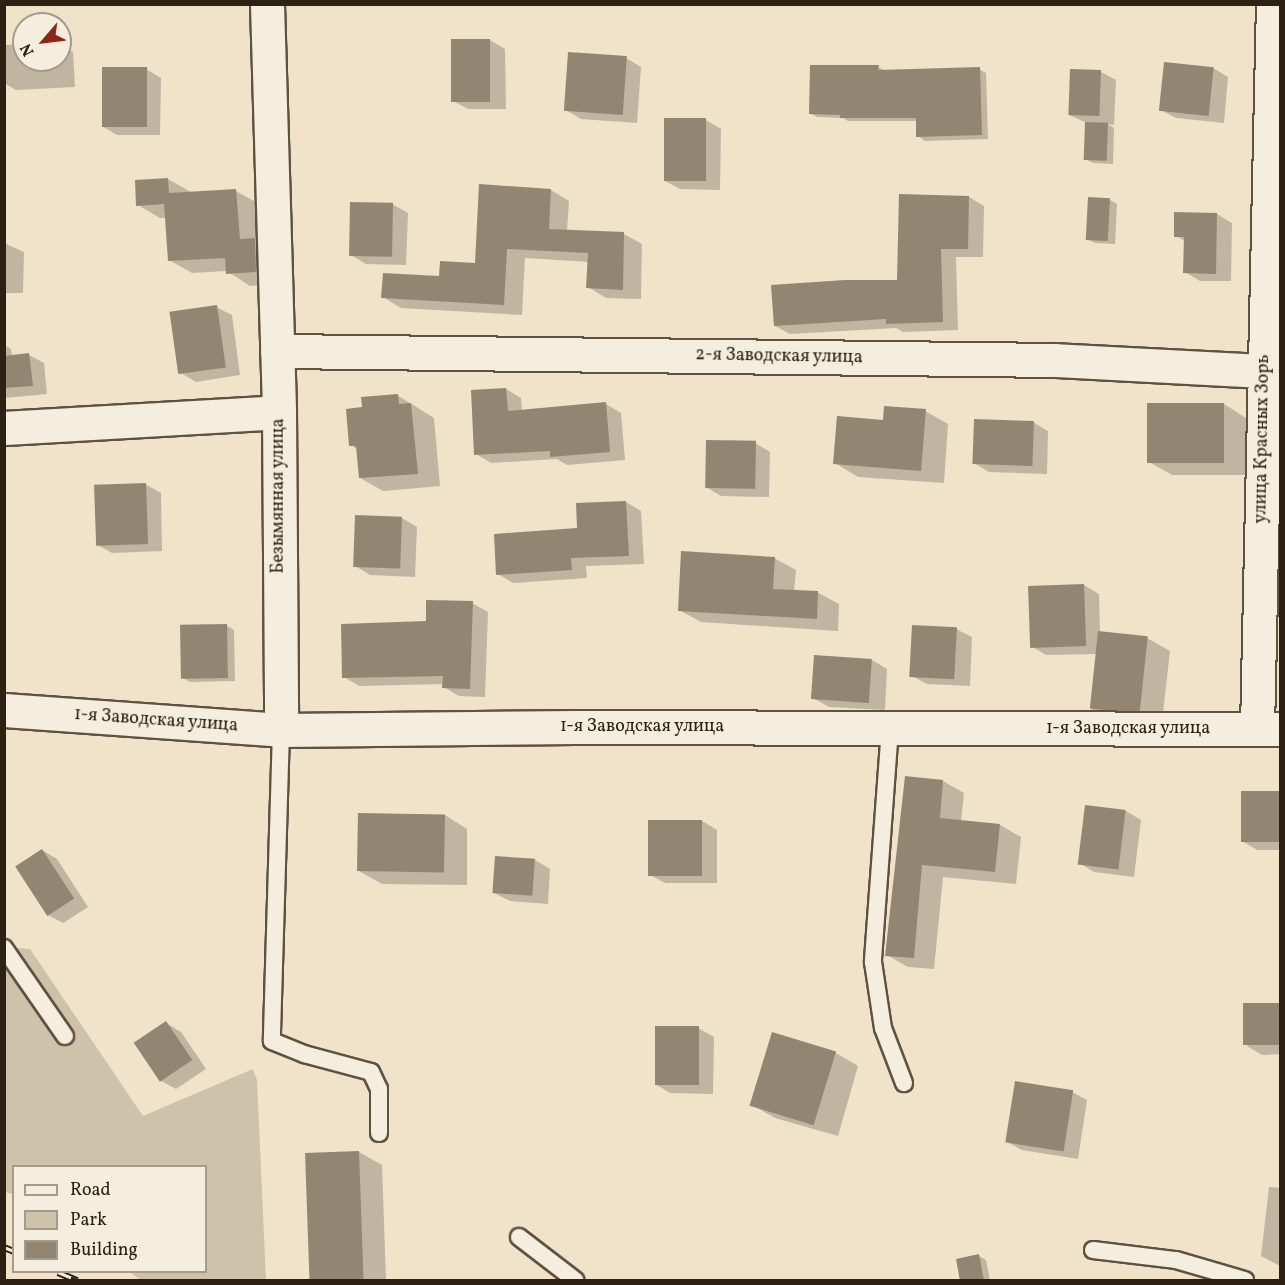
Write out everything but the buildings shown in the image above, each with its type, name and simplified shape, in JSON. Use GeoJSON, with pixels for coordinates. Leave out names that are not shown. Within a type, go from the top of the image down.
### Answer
{"type":"FeatureCollection","features":[{"type":"Feature","properties":{"kind":"street","name":"Безымянная улица"},"geometry":{"type":"LineString","coordinates":[[267,4],[279,412],[281,730]]}},
{"type":"Feature","properties":{"kind":"street","name":"улица Красных Зорь"},"geometry":{"type":"LineString","coordinates":[[1269,729],[1273,4]]}},
{"type":"Feature","properties":{"kind":"street","name":"2-я Заводская улица"},"geometry":{"type":"LineString","coordinates":[[277,351],[1054,360],[1272,372]]}},
{"type":"Feature","properties":{"kind":"street"},"geometry":{"type":"LineString","coordinates":[[4,428],[279,412]]}},
{"type":"Feature","properties":{"kind":"street","name":"1-я Заводская улица"},"geometry":{"type":"LineString","coordinates":[[4,710],[281,730],[574,727],[1269,729]]}},
{"type":"Feature","properties":{"kind":"lane"},"geometry":{"type":"LineString","coordinates":[[890,728],[873,962],[884,1028],[904,1083]]}},
{"type":"Feature","properties":{"kind":"lane","name":"Безымянная улица"},"geometry":{"type":"LineString","coordinates":[[281,730],[273,1041],[304,1054],[371,1072],[379,1089],[379,1133]]}},
{"type":"Feature","properties":{"kind":"lane"},"geometry":{"type":"LineString","coordinates":[[4,948],[65,1036]]}},
{"type":"Feature","properties":{"kind":"lane"},"geometry":{"type":"LineString","coordinates":[[519,1238],[575,1281]]}},
{"type":"Feature","properties":{"kind":"lane"},"geometry":{"type":"LineString","coordinates":[[1093,1250],[1176,1260],[1245,1281]]}},
{"type":"Feature","properties":{"kind":"green space"},"geometry":{"type":"Polygon","coordinates":[[[4,947],[30,949],[143,1116],[253,1069],[257,1080],[266,1280],[141,1280],[131,1273],[207,1273],[207,1165],[12,1165],[12,1194],[5,1192],[4,947]]]}},
{"type":"Feature","properties":{"kind":"railway"},"geometry":{"type":"LineString","coordinates":[[4,1247],[12,1250]]}},
{"type":"Feature","properties":{"kind":"railway"},"geometry":{"type":"LineString","coordinates":[[60,1273],[77,1280]]}}]}
